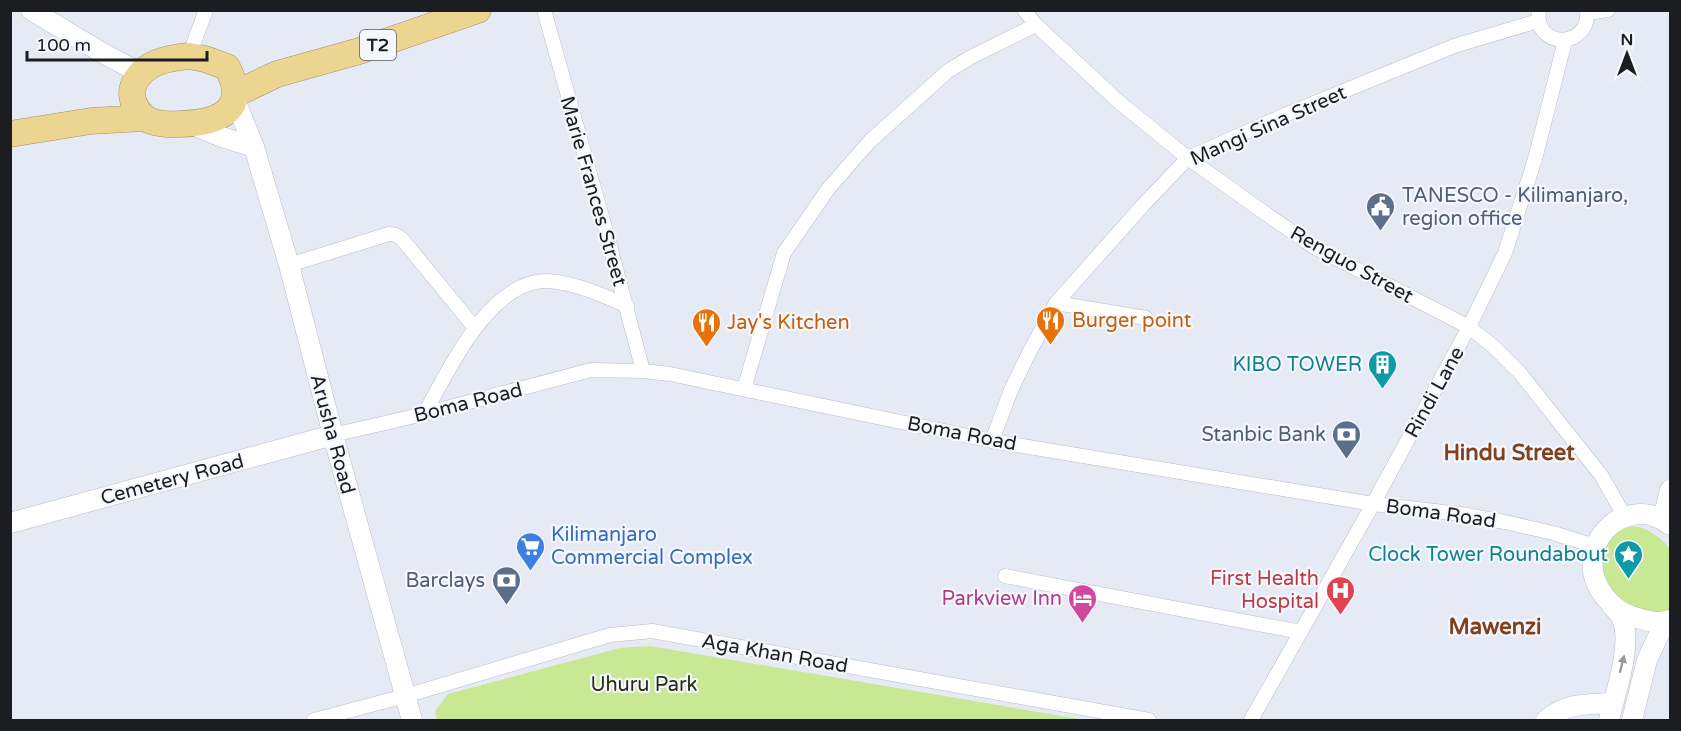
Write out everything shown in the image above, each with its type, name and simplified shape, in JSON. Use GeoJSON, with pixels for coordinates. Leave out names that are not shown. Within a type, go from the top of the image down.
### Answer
{"type":"FeatureCollection","features":[{"type":"Feature","properties":{"kind":"highway","name":"T2"},"geometry":{"type":"LineString","coordinates":[[10,134],[91,121],[144,118],[172,124],[191,124],[209,121],[225,114],[235,97],[277,74],[356,52],[478,10]]}},
{"type":"Feature","properties":{"kind":"highway","name":"T2"},"geometry":{"type":"LineString","coordinates":[[91,121],[158,62],[172,58],[189,56],[205,59],[227,68],[277,74]]}},
{"type":"Feature","properties":{"kind":"highway"},"geometry":{"type":"LineString","coordinates":[[227,68],[234,80],[235,97]]}},
{"type":"Feature","properties":{"kind":"highway"},"geometry":{"type":"LineString","coordinates":[[136,82],[135,105],[144,118]]}},
{"type":"Feature","properties":{"kind":"main road"},"geometry":{"type":"LineString","coordinates":[[31,10],[99,51],[136,82]]}},
{"type":"Feature","properties":{"kind":"main road","name":"Arusha Road"},"geometry":{"type":"LineString","coordinates":[[235,97],[254,147],[290,265],[333,435],[412,720]]}},
{"type":"Feature","properties":{"kind":"main road"},"geometry":{"type":"LineString","coordinates":[[191,124],[254,147]]}},
{"type":"Feature","properties":{"kind":"main road","name":"Cemetery Road"},"geometry":{"type":"LineString","coordinates":[[10,523],[333,435]]}},
{"type":"Feature","properties":{"kind":"main road"},"geometry":{"type":"LineString","coordinates":[[1546,720],[1556,712],[1576,705],[1611,712],[1625,651],[1625,636],[1622,618],[1599,590],[1591,567],[1595,546],[1600,535],[1609,527],[1636,513],[1654,515],[1666,522],[1671,490]]}},
{"type":"Feature","properties":{"kind":"main road"},"geometry":{"type":"LineString","coordinates":[[1608,602],[1622,613],[1651,622],[1671,622]]}},
{"type":"Feature","properties":{"kind":"main road"},"geometry":{"type":"LineString","coordinates":[[1632,720],[1647,660],[1661,630],[1671,622]]}},
{"type":"Feature","properties":{"kind":"street"},"geometry":{"type":"LineString","coordinates":[[189,56],[207,10]]}},
{"type":"Feature","properties":{"kind":"street","name":"Marie Frances Street"},"geometry":{"type":"LineString","coordinates":[[544,10],[643,371]]}},
{"type":"Feature","properties":{"kind":"street","name":"Renguo Street"},"geometry":{"type":"LineString","coordinates":[[1024,10],[1035,25],[1119,102],[1188,158],[1314,247],[1469,327],[1494,347],[1520,373],[1601,475],[1625,517]]}},
{"type":"Feature","properties":{"kind":"street"},"geometry":{"type":"LineString","coordinates":[[1539,16],[1544,33],[1549,37],[1565,41],[1574,38],[1582,31],[1588,12],[1608,10]]}},
{"type":"Feature","properties":{"kind":"street","name":"Mangi Sina Street"},"geometry":{"type":"LineString","coordinates":[[992,441],[1015,381],[1056,303],[1188,158],[1285,115],[1454,46],[1539,16]]}},
{"type":"Feature","properties":{"kind":"street"},"geometry":{"type":"LineString","coordinates":[[744,389],[784,253],[828,189],[870,141],[948,71],[970,57],[1035,25]]}},
{"type":"Feature","properties":{"kind":"street","name":"Rindi Lane"},"geometry":{"type":"LineString","coordinates":[[1251,720],[1469,327],[1505,253],[1535,159],[1565,41]]}},
{"type":"Feature","properties":{"kind":"street"},"geometry":{"type":"LineString","coordinates":[[290,265],[388,234],[396,235],[402,239],[475,328]]}},
{"type":"Feature","properties":{"kind":"street"},"geometry":{"type":"LineString","coordinates":[[424,414],[475,328],[499,302],[512,292],[546,281],[590,290],[627,306]]}},
{"type":"Feature","properties":{"kind":"street"},"geometry":{"type":"LineString","coordinates":[[1056,303],[1146,318]]}},
{"type":"Feature","properties":{"kind":"street","name":"Boma Road"},"geometry":{"type":"LineString","coordinates":[[333,435],[424,414],[591,370],[643,371],[670,374],[992,441],[1372,504],[1461,514],[1505,522],[1553,532],[1595,546]]}},
{"type":"Feature","properties":{"kind":"street"},"geometry":{"type":"LineString","coordinates":[[1005,576],[1301,632]]}},
{"type":"Feature","properties":{"kind":"street","name":"Aga Khan Road"},"geometry":{"type":"LineString","coordinates":[[314,720],[405,696],[610,635],[652,631],[1149,720]]}},
{"type":"Feature","properties":{"kind":"green space"},"geometry":{"type":"Polygon","coordinates":[[[1634,526],[1654,534],[1670,548],[1670,610],[1652,613],[1630,606],[1612,590],[1606,580],[1602,569],[1605,547],[1611,537],[1623,529],[1634,526]]]}},
{"type":"Feature","properties":{"kind":"green space","name":"Uhuru Park"},"geometry":{"type":"Polygon","coordinates":[[[650,646],[1085,720],[437,720],[435,711],[448,694],[620,648],[650,646]]]}},
{"type":"Feature","properties":{"kind":"place","name":"TANESCO - Kilimanjaro, region office"},"geometry":{"type":"Point","coordinates":[1381,232]}},
{"type":"Feature","properties":{"kind":"place","name":"Burger point"},"geometry":{"type":"Point","coordinates":[1051,346]}},
{"type":"Feature","properties":{"kind":"place","name":"Jay's Kitchen"},"geometry":{"type":"Point","coordinates":[706,348]}},
{"type":"Feature","properties":{"kind":"place","name":"KIBO TOWER"},"geometry":{"type":"Point","coordinates":[1383,390]}},
{"type":"Feature","properties":{"kind":"place","name":"Stanbic Bank"},"geometry":{"type":"Point","coordinates":[1347,460]}},
{"type":"Feature","properties":{"kind":"place","name":"Kilimanjaro Commercial Complex"},"geometry":{"type":"Point","coordinates":[530,572]}},
{"type":"Feature","properties":{"kind":"place","name":"Clock Tower Roundabout"},"geometry":{"type":"Point","coordinates":[1629,580]}},
{"type":"Feature","properties":{"kind":"place","name":"Barclays"},"geometry":{"type":"Point","coordinates":[506,606]}},
{"type":"Feature","properties":{"kind":"place","name":"First Health Hospital"},"geometry":{"type":"Point","coordinates":[1340,616]}},
{"type":"Feature","properties":{"kind":"place","name":"Parkview Inn"},"geometry":{"type":"Point","coordinates":[1083,624]}},
{"type":"Feature","properties":{"kind":"district","name":"Hindu Street"},"geometry":{"type":"Point","coordinates":[1509,452]}},
{"type":"Feature","properties":{"kind":"district","name":"Mawenzi"},"geometry":{"type":"Point","coordinates":[1495,626]}}]}
